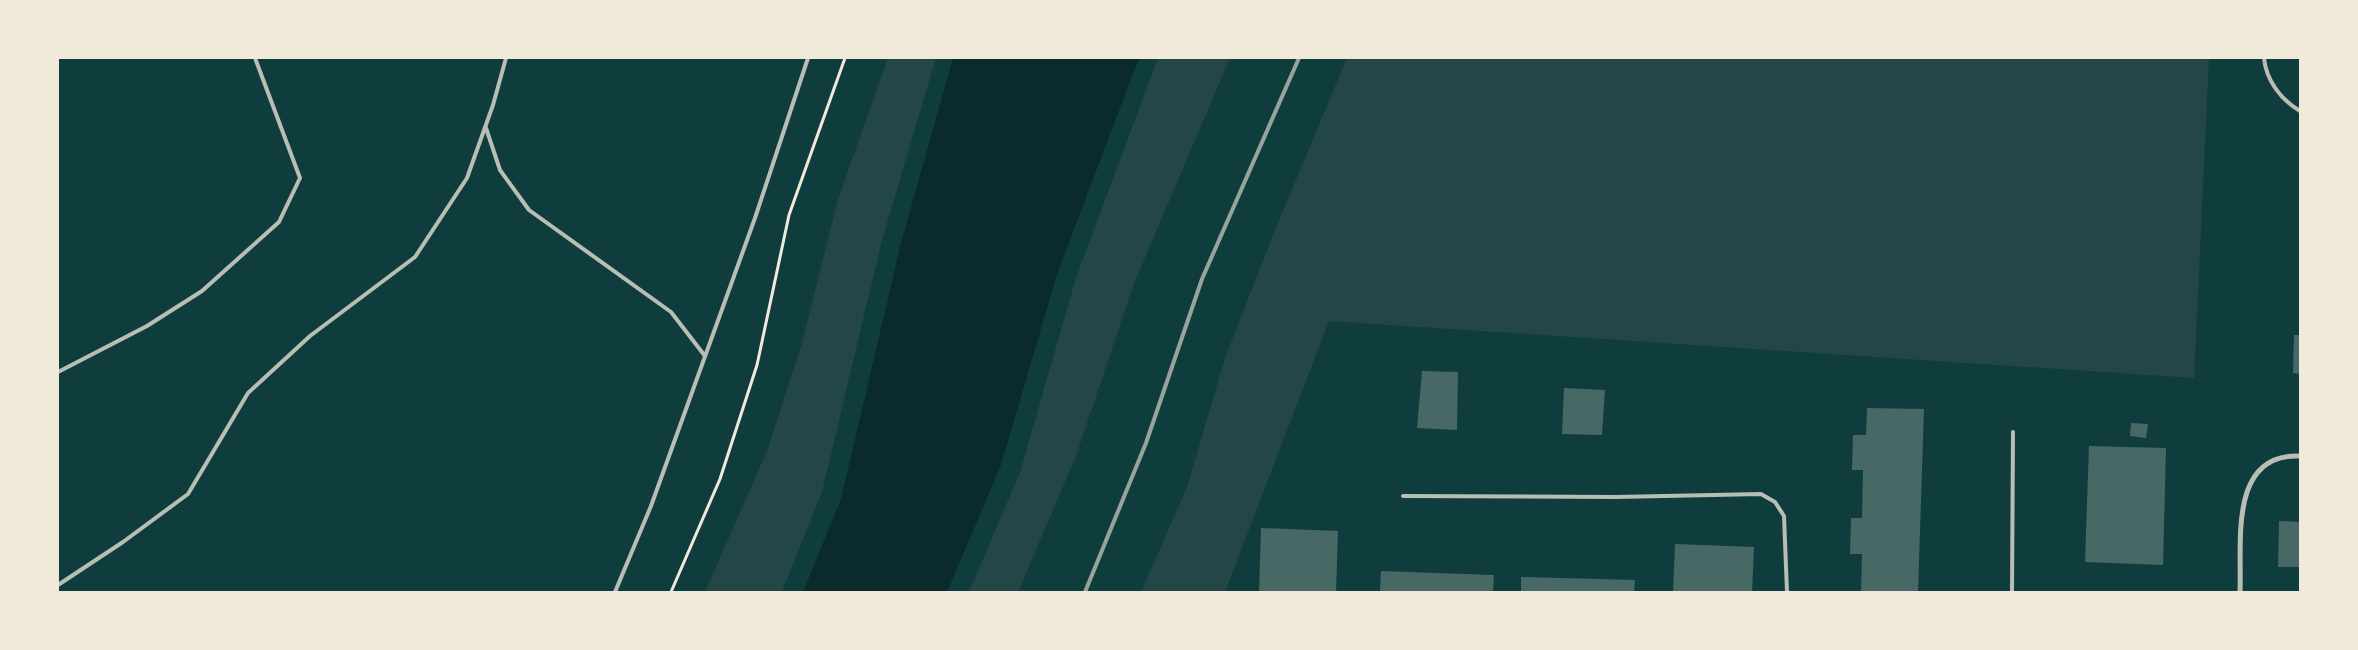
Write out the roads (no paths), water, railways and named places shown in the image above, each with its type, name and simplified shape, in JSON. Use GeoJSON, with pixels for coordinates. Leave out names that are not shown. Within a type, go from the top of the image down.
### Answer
{"type":"FeatureCollection","features":[{"type":"Feature","properties":{"kind":"street"},"geometry":{"type":"LineString","coordinates":[[2240,592],[2243,504],[2249,484],[2262,465],[2277,457],[2300,456]]}},
{"type":"Feature","properties":{"kind":"lane"},"geometry":{"type":"LineString","coordinates":[[58,372],[147,326],[202,291],[279,222],[300,178],[255,58]]}},
{"type":"Feature","properties":{"kind":"lane"},"geometry":{"type":"LineString","coordinates":[[58,584],[123,542],[188,494],[248,393],[310,336],[416,257],[467,178],[486,128],[506,58]]}},
{"type":"Feature","properties":{"kind":"lane"},"geometry":{"type":"LineString","coordinates":[[615,592],[651,506],[755,218],[808,58]]}},
{"type":"Feature","properties":{"kind":"lane"},"geometry":{"type":"LineString","coordinates":[[2264,58],[2265,66],[2274,88],[2300,111]]}},
{"type":"Feature","properties":{"kind":"lane"},"geometry":{"type":"LineString","coordinates":[[486,128],[500,170],[529,210],[671,312],[705,356]]}},
{"type":"Feature","properties":{"kind":"lane"},"geometry":{"type":"LineString","coordinates":[[2012,592],[2013,432]]}},
{"type":"Feature","properties":{"kind":"lane"},"geometry":{"type":"LineString","coordinates":[[1403,496],[1616,497],[1761,494],[1775,502],[1784,516],[1787,592]]}},
{"type":"Feature","properties":{"kind":"railway"},"geometry":{"type":"LineString","coordinates":[[1085,592],[1146,443],[1202,279],[1299,58]]}}]}
